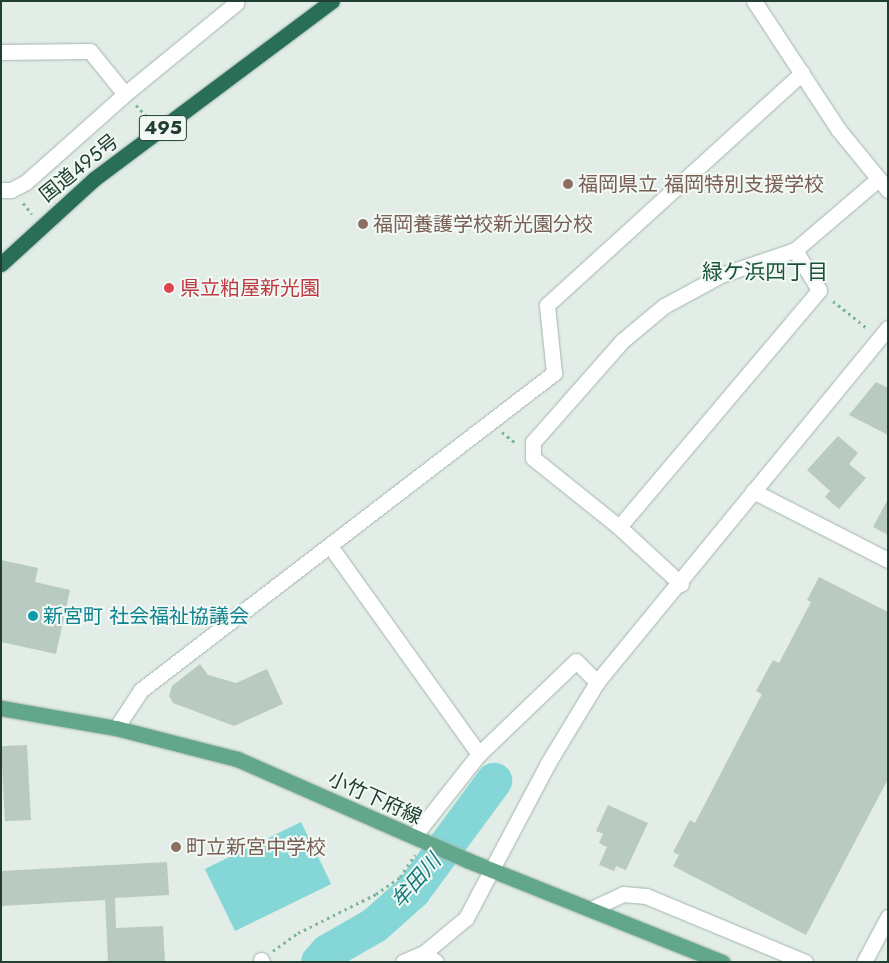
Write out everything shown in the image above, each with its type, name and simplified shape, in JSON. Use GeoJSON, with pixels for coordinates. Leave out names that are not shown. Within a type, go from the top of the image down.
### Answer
{"type":"FeatureCollection","features":[{"type":"Feature","properties":{"kind":"highway","name":"国道495号"},"geometry":{"type":"LineString","coordinates":[[1,264],[41,224],[159,130],[332,1]]}},
{"type":"Feature","properties":{"kind":"main road","name":"小竹下府線"},"geometry":{"type":"LineString","coordinates":[[1,708],[116,728],[237,759],[467,860],[722,962]]}},
{"type":"Feature","properties":{"kind":"street"},"geometry":{"type":"LineString","coordinates":[[681,584],[619,528],[533,458],[533,442],[622,341],[664,306],[721,275],[795,250],[883,185],[838,129],[754,1]]}},
{"type":"Feature","properties":{"kind":"street"},"geometry":{"type":"LineString","coordinates":[[6,190],[26,182],[125,94],[236,2]]}},
{"type":"Feature","properties":{"kind":"street"},"geometry":{"type":"LineString","coordinates":[[1,52],[90,51],[125,94]]}},
{"type":"Feature","properties":{"kind":"street"},"geometry":{"type":"LineString","coordinates":[[116,728],[141,690],[554,372],[547,305],[802,73]]}},
{"type":"Feature","properties":{"kind":"street"},"geometry":{"type":"LineString","coordinates":[[619,528],[818,290],[795,250]]}},
{"type":"Feature","properties":{"kind":"street"},"geometry":{"type":"LineString","coordinates":[[403,962],[424,953],[466,918],[548,763],[597,682],[681,584],[753,491],[884,334]]}},
{"type":"Feature","properties":{"kind":"street"},"geometry":{"type":"LineString","coordinates":[[753,491],[888,560]]}},
{"type":"Feature","properties":{"kind":"street"},"geometry":{"type":"LineString","coordinates":[[330,546],[479,754]]}},
{"type":"Feature","properties":{"kind":"street"},"geometry":{"type":"LineString","coordinates":[[420,839],[479,754],[576,661],[597,682]]}},
{"type":"Feature","properties":{"kind":"street"},"geometry":{"type":"LineString","coordinates":[[591,909],[623,894],[646,896],[805,962]]}},
{"type":"Feature","properties":{"kind":"street"},"geometry":{"type":"LineString","coordinates":[[864,962],[887,919]]}},
{"type":"Feature","properties":{"kind":"street"},"geometry":{"type":"LineString","coordinates":[[424,953],[436,962]]}},
{"type":"Feature","properties":{"kind":"path"},"geometry":{"type":"LineString","coordinates":[[125,94],[159,130]]}},
{"type":"Feature","properties":{"kind":"path"},"geometry":{"type":"LineString","coordinates":[[6,190],[41,224]]}},
{"type":"Feature","properties":{"kind":"path"},"geometry":{"type":"LineString","coordinates":[[818,290],[884,334]]}},
{"type":"Feature","properties":{"kind":"path"},"geometry":{"type":"LineString","coordinates":[[490,422],[533,458]]}},
{"type":"Feature","properties":{"kind":"path"},"geometry":{"type":"LineString","coordinates":[[261,961],[298,933],[376,894],[400,877],[420,839]]}},
{"type":"Feature","properties":{"kind":"water"},"geometry":{"type":"Polygon","coordinates":[[[301,822],[331,884],[235,931],[205,869],[301,822]]]}},
{"type":"Feature","properties":{"kind":"building"},"geometry":{"type":"Polygon","coordinates":[[[876,382],[888,388],[888,435],[849,415],[876,382]]]}},
{"type":"Feature","properties":{"kind":"building"},"geometry":{"type":"Polygon","coordinates":[[[838,436],[858,453],[849,464],[866,478],[839,509],[825,497],[830,491],[807,470],[838,436]]]}},
{"type":"Feature","properties":{"kind":"building"},"geometry":{"type":"Polygon","coordinates":[[[888,499],[888,535],[873,527],[888,499]]]}},
{"type":"Feature","properties":{"kind":"building","name":"新宮町 社会福祉協議会"},"geometry":{"type":"Polygon","coordinates":[[[1,560],[38,568],[35,582],[70,590],[56,654],[1,642],[1,560]]]}},
{"type":"Feature","properties":{"kind":"building"},"geometry":{"type":"Polygon","coordinates":[[[819,577],[888,612],[888,779],[806,935],[673,866],[679,855],[673,852],[690,820],[695,823],[762,694],[756,691],[773,660],[779,663],[811,602],[807,600],[819,577]]]}},
{"type":"Feature","properties":{"kind":"building"},"geometry":{"type":"Polygon","coordinates":[[[200,664],[208,675],[236,683],[267,669],[283,704],[234,726],[173,703],[169,696],[172,686],[200,664]]]}},
{"type":"Feature","properties":{"kind":"building"},"geometry":{"type":"Polygon","coordinates":[[[27,745],[31,820],[5,821],[1,746],[27,745]]]}},
{"type":"Feature","properties":{"kind":"building"},"geometry":{"type":"Polygon","coordinates":[[[608,805],[648,823],[626,870],[616,866],[614,871],[599,865],[607,847],[599,843],[603,834],[596,831],[608,805]]]}},
{"type":"Feature","properties":{"kind":"building"},"geometry":{"type":"Polygon","coordinates":[[[167,862],[169,895],[115,898],[116,928],[163,926],[165,962],[108,962],[105,900],[1,906],[1,871],[167,862]]]}},
{"type":"Feature","properties":{"kind":"waterway","name":"牟田川"},"geometry":{"type":"LineString","coordinates":[[319,962],[328,952],[375,925],[413,891],[494,781]]}},
{"type":"Feature","properties":{"kind":"place","name":"福岡県立 福岡特別支援学校"},"geometry":{"type":"Point","coordinates":[568,184]}},
{"type":"Feature","properties":{"kind":"place","name":"福岡養護学校新光園分校"},"geometry":{"type":"Point","coordinates":[363,224]}},
{"type":"Feature","properties":{"kind":"place","name":"県立粕屋新光園"},"geometry":{"type":"Point","coordinates":[169,288]}},
{"type":"Feature","properties":{"kind":"place","name":"新宮町 社会福祉協議会"},"geometry":{"type":"Point","coordinates":[33,616]}},
{"type":"Feature","properties":{"kind":"place","name":"町立新宮中学校"},"geometry":{"type":"Point","coordinates":[176,847]}},
{"type":"Feature","properties":{"kind":"district","name":"緑ケ浜四丁目"},"geometry":{"type":"Point","coordinates":[765,272]}}]}
